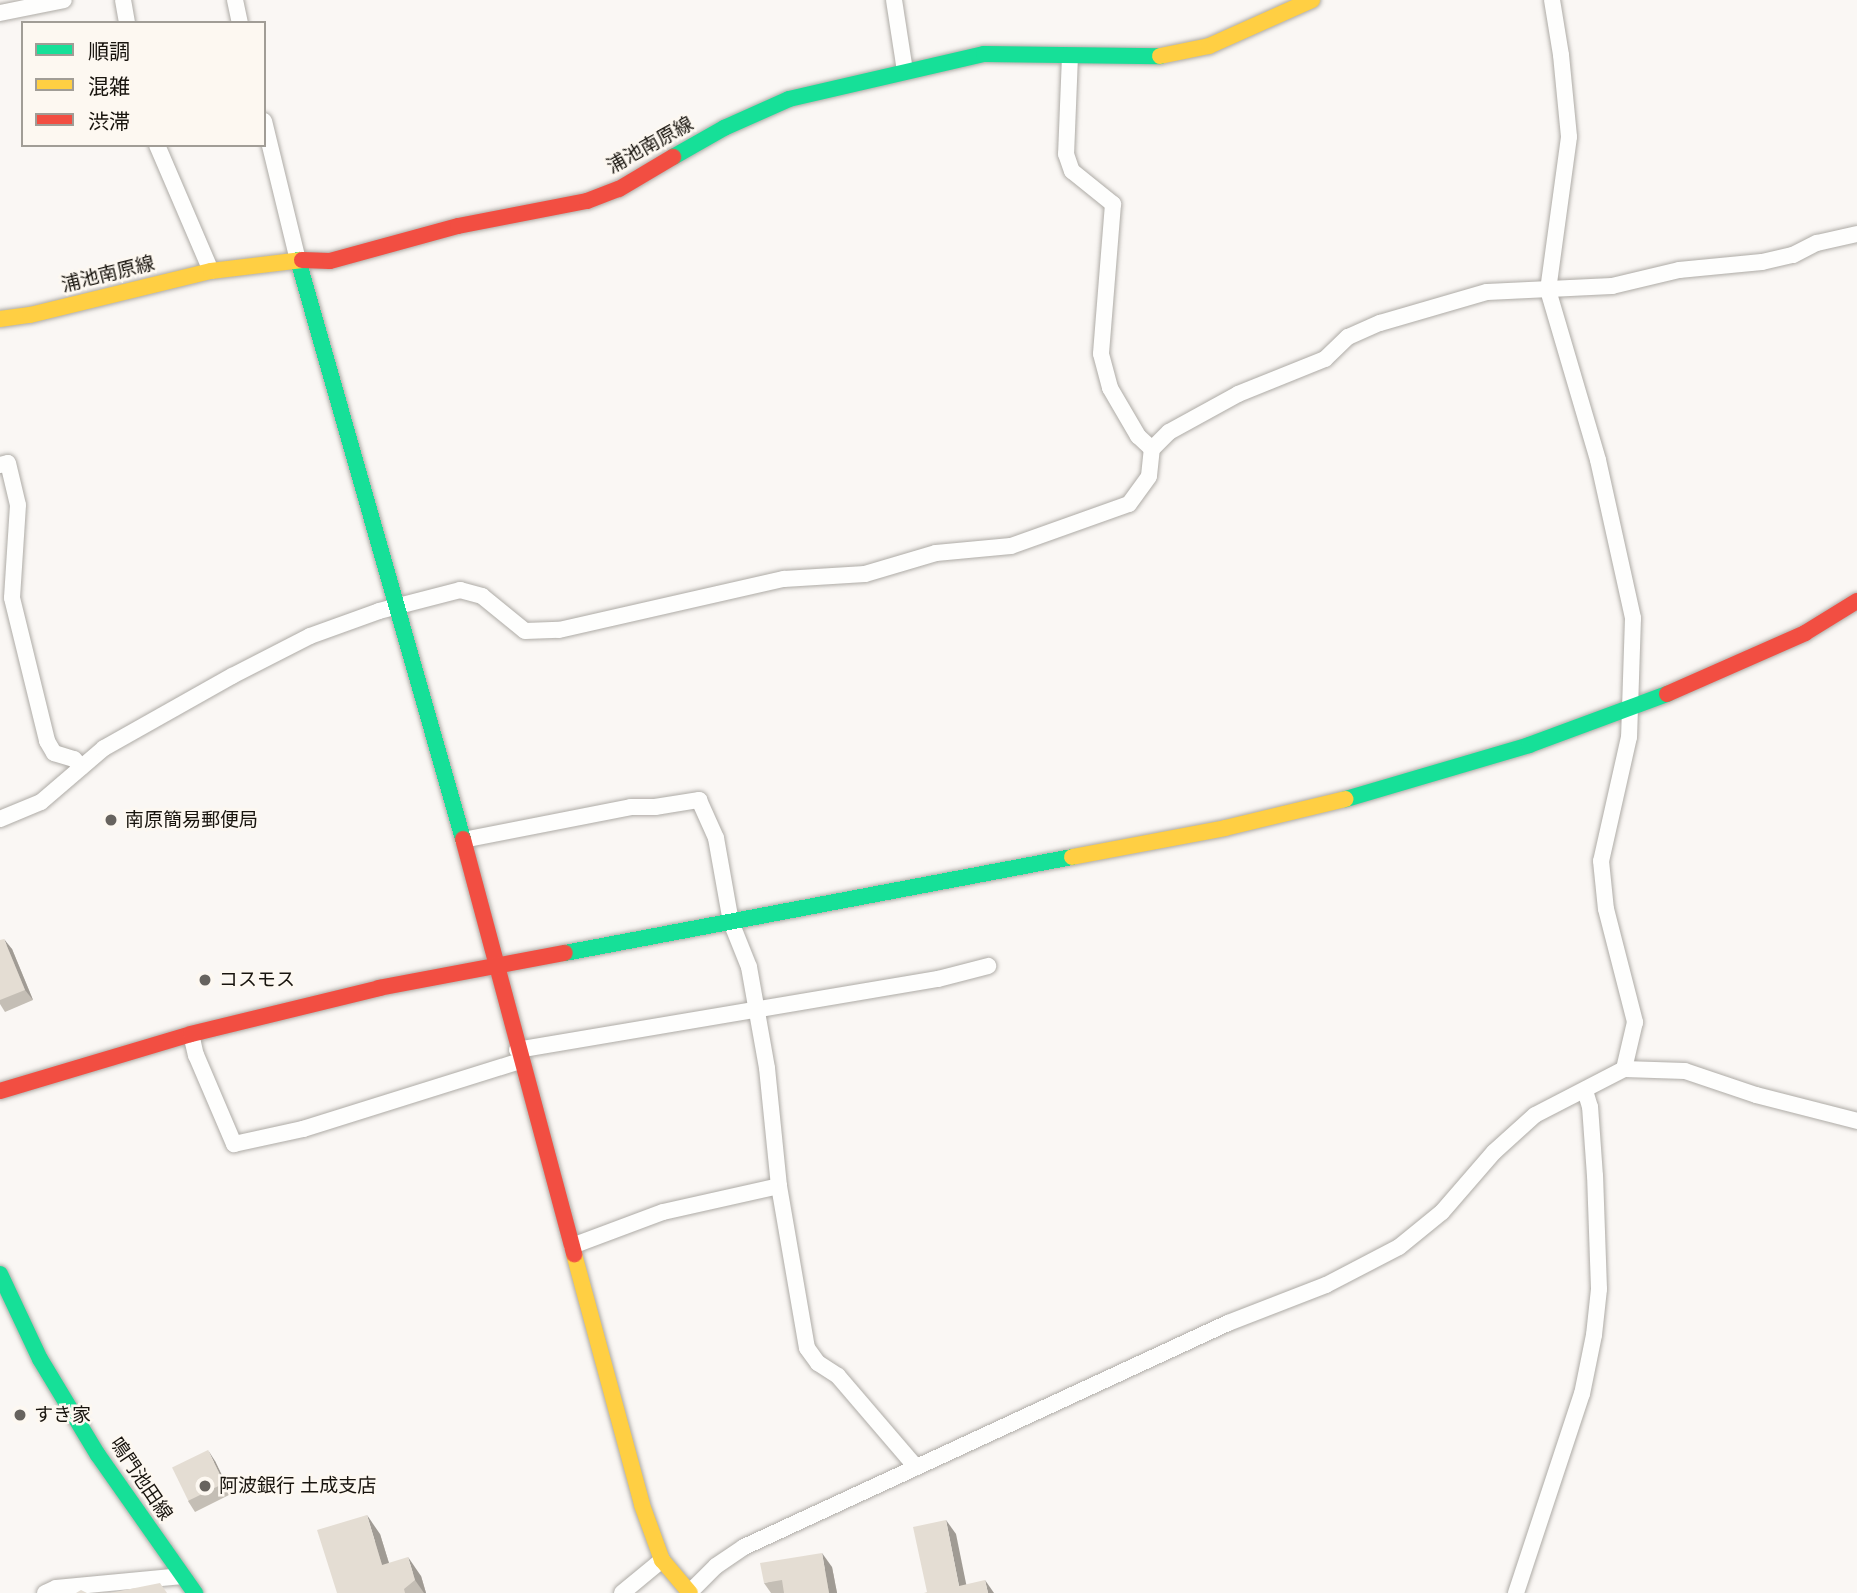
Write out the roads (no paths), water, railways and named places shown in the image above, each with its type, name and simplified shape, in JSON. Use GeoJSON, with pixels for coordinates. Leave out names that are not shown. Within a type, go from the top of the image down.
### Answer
{"type":"FeatureCollection","features":[{"type":"Feature","properties":{"kind":"street"},"geometry":{"type":"LineString","coordinates":[[0,13],[64,0]]}},
{"type":"Feature","properties":{"kind":"street"},"geometry":{"type":"LineString","coordinates":[[123,0],[127,21]]}},
{"type":"Feature","properties":{"kind":"street"},"geometry":{"type":"LineString","coordinates":[[235,0],[240,21]]}},
{"type":"Feature","properties":{"kind":"street"},"geometry":{"type":"LineString","coordinates":[[894,0],[905,71]]}},
{"type":"Feature","properties":{"kind":"street","name":"浦池南原線"},"geometry":{"type":"LineString","coordinates":[[0,318],[30,315],[211,271],[298,260],[330,261],[458,226],[587,201],[619,189],[724,128],[789,99],[984,54],[1167,56],[1209,46],[1292,4],[1312,0]]}},
{"type":"Feature","properties":{"kind":"street"},"geometry":{"type":"LineString","coordinates":[[1552,0],[1561,55],[1569,137],[1548,290],[1598,460],[1633,618],[1629,737],[1601,861],[1606,909],[1635,1022],[1624,1069]]}},
{"type":"Feature","properties":{"kind":"street"},"geometry":{"type":"LineString","coordinates":[[1070,56],[1066,154],[1072,171],[1113,204],[1101,354],[1110,388],[1138,436],[1152,449]]}},
{"type":"Feature","properties":{"kind":"street"},"geometry":{"type":"LineString","coordinates":[[266,129],[298,260],[463,840],[518,1056],[642,1504],[662,1560],[697,1590],[744,1547],[1228,1323],[1326,1285],[1399,1247],[1442,1212],[1494,1152],[1535,1115],[1624,1069],[1685,1071],[1756,1095],[1857,1121]]}},
{"type":"Feature","properties":{"kind":"street"},"geometry":{"type":"LineString","coordinates":[[158,147],[211,271]]}},
{"type":"Feature","properties":{"kind":"street"},"geometry":{"type":"LineString","coordinates":[[0,819],[41,802],[104,748],[310,636],[396,607],[460,590],[482,596],[525,631],[559,630],[784,579],[865,574],[936,553],[1012,546],[1129,504],[1149,476],[1152,449],[1168,432],[1238,394],[1325,359],[1348,337],[1380,323],[1487,292],[1612,286],[1679,270],[1762,262],[1793,255],[1817,243],[1857,234]]}},
{"type":"Feature","properties":{"kind":"street"},"geometry":{"type":"LineString","coordinates":[[0,465],[8,463],[18,505],[12,598],[47,741],[54,753],[74,759],[81,767]]}},
{"type":"Feature","properties":{"kind":"street"},"geometry":{"type":"LineString","coordinates":[[0,1091],[280,1010],[494,965],[1225,828],[1432,776],[1530,746],[1704,680],[1805,633],[1857,601]]}},
{"type":"Feature","properties":{"kind":"street"},"geometry":{"type":"LineString","coordinates":[[463,840],[631,807],[654,807],[699,800],[716,838],[731,922],[749,967],[757,1008],[779,1186],[807,1348],[818,1363],[838,1376],[916,1467]]}},
{"type":"Feature","properties":{"kind":"street"},"geometry":{"type":"LineString","coordinates":[[191,1034],[196,1055],[234,1144],[303,1129],[518,1056],[757,1008],[938,979],[988,966]]}},
{"type":"Feature","properties":{"kind":"street"},"geometry":{"type":"LineString","coordinates":[[1516,1593],[1582,1394],[1594,1335],[1599,1289],[1595,1176],[1590,1107],[1585,1091]]}},
{"type":"Feature","properties":{"kind":"street"},"geometry":{"type":"LineString","coordinates":[[572,1246],[663,1212],[779,1186]]}},
{"type":"Feature","properties":{"kind":"street","name":"鳴門池田線"},"geometry":{"type":"LineString","coordinates":[[0,1275],[40,1359],[98,1455],[195,1593]]}},
{"type":"Feature","properties":{"kind":"street"},"geometry":{"type":"LineString","coordinates":[[622,1593],[662,1560]]}},
{"type":"Feature","properties":{"kind":"street"},"geometry":{"type":"LineString","coordinates":[[45,1593],[56,1588],[182,1576]]}},
{"type":"Feature","properties":{"kind":"place","name":"南原簡易郵便局"},"geometry":{"type":"Point","coordinates":[111,820]}},
{"type":"Feature","properties":{"kind":"place","name":"コスモス"},"geometry":{"type":"Point","coordinates":[205,980]}},
{"type":"Feature","properties":{"kind":"place","name":"すき家"},"geometry":{"type":"Point","coordinates":[20,1415]}},
{"type":"Feature","properties":{"kind":"place","name":"阿波銀行 土成支店"},"geometry":{"type":"Point","coordinates":[205,1486]}}]}
